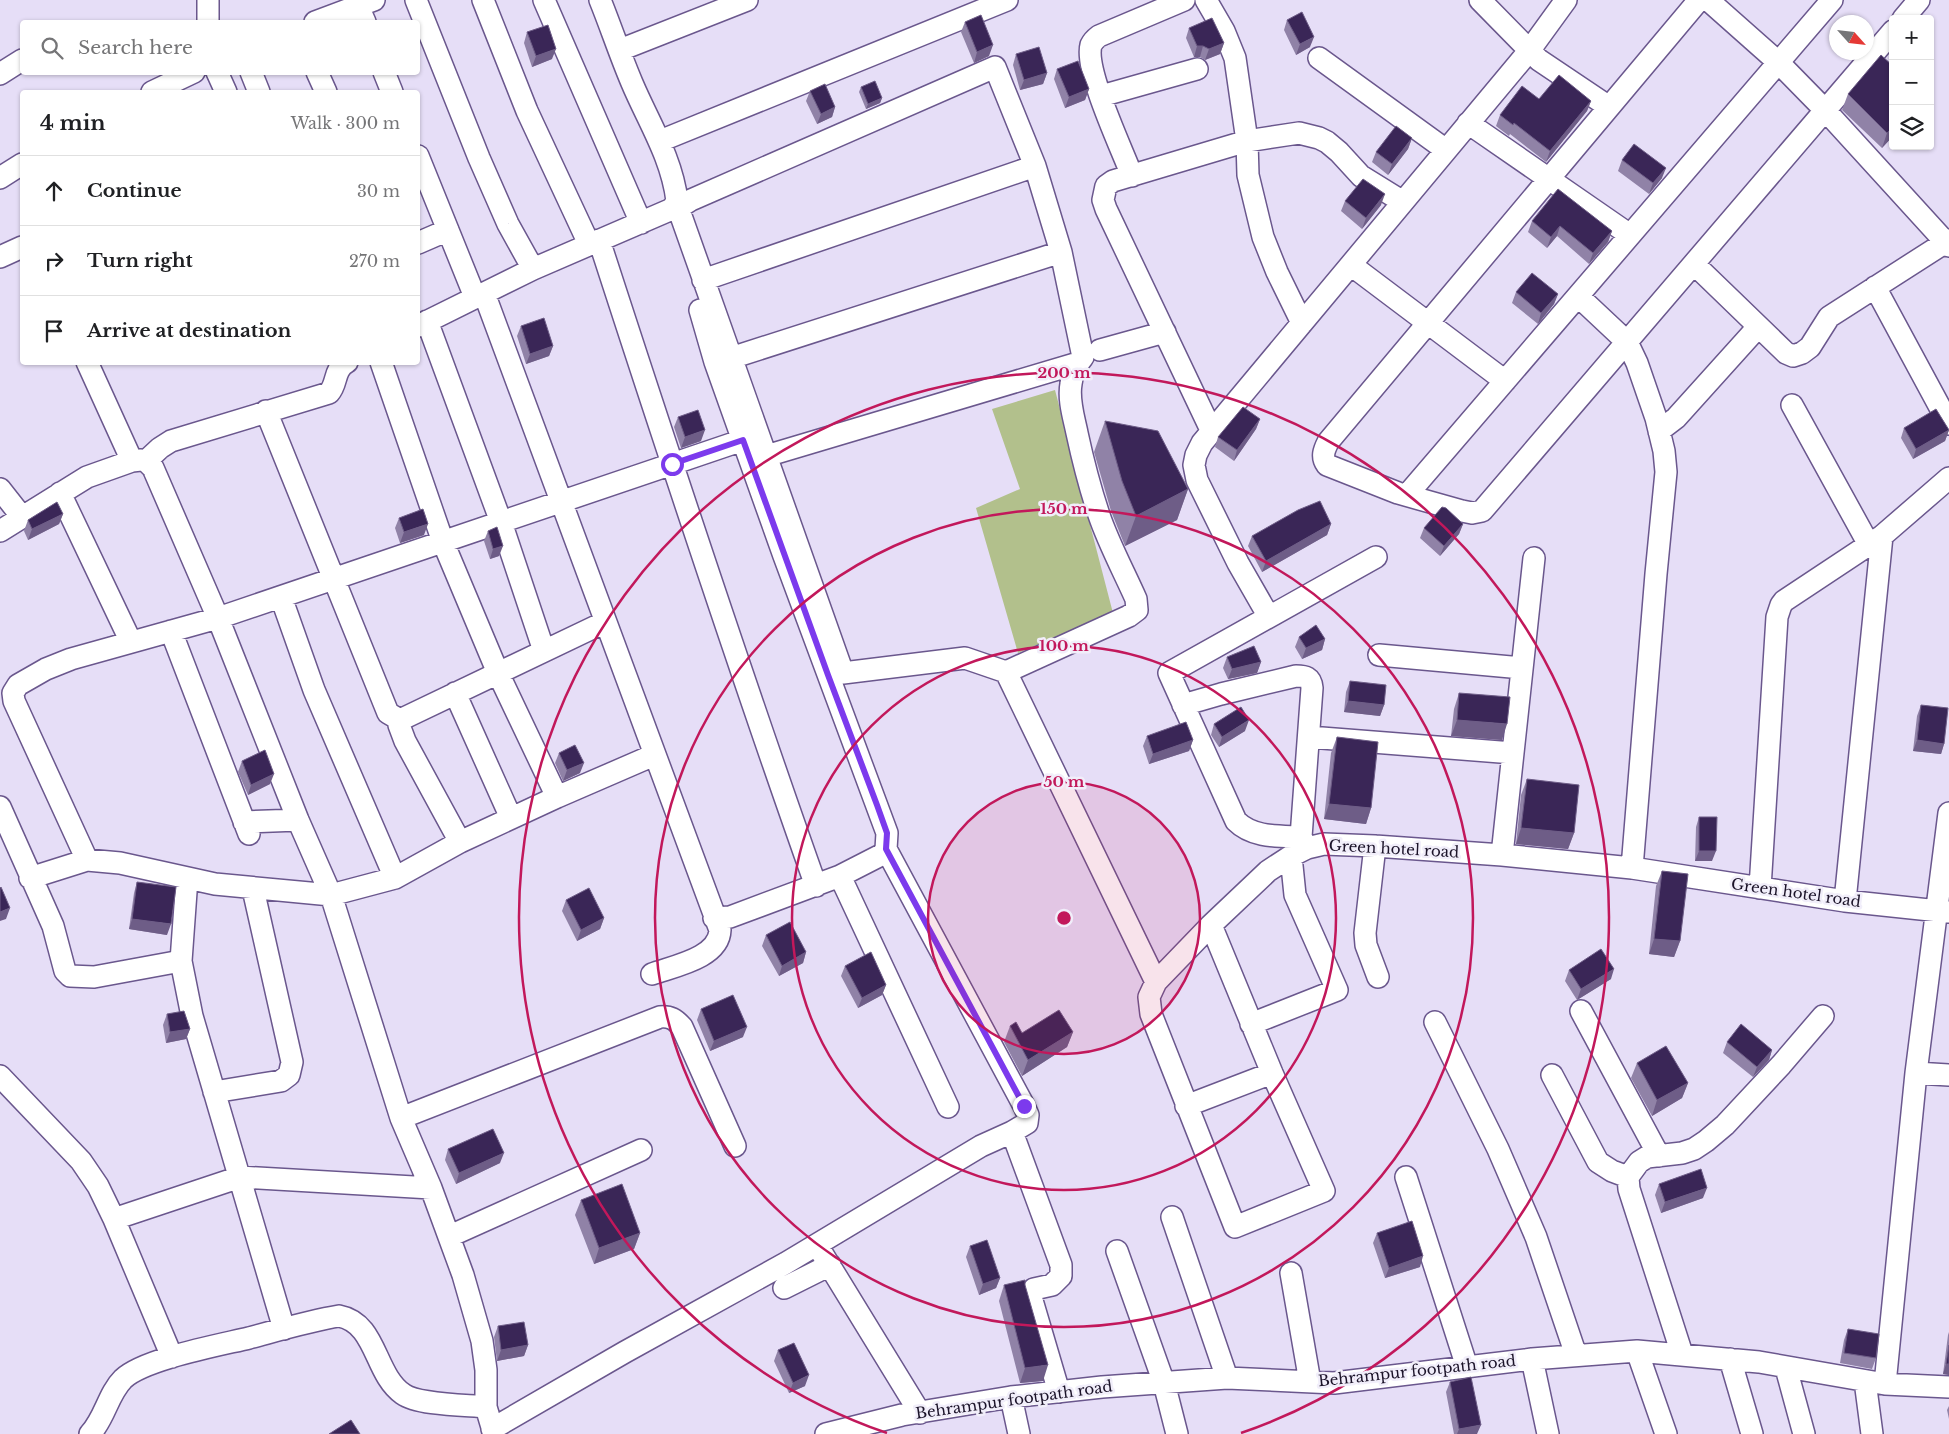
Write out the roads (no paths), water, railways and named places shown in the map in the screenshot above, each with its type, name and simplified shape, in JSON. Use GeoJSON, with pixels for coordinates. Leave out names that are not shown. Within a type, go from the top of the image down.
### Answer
{"type":"FeatureCollection","features":[{"type":"Feature","properties":{"kind":"street"},"geometry":{"type":"LineString","coordinates":[[208,0],[208,20]]}},
{"type":"Feature","properties":{"kind":"street"},"geometry":{"type":"LineString","coordinates":[[416,0],[478,158],[508,224],[533,269]]}},
{"type":"Feature","properties":{"kind":"street"},"geometry":{"type":"LineString","coordinates":[[483,0],[535,128],[594,242],[672,464],[752,707],[816,886]]}},
{"type":"Feature","properties":{"kind":"street"},"geometry":{"type":"LineString","coordinates":[[544,0],[641,223]]}},
{"type":"Feature","properties":{"kind":"street"},"geometry":{"type":"LineString","coordinates":[[544,651],[500,522],[422,324],[533,269],[672,209],[677,201],[676,188],[660,141],[632,82],[600,0]]}},
{"type":"Feature","properties":{"kind":"street"},"geometry":{"type":"LineString","coordinates":[[620,50],[746,0]]}},
{"type":"Feature","properties":{"kind":"street"},"geometry":{"type":"LineString","coordinates":[[660,141],[1007,0]]}},
{"type":"Feature","properties":{"kind":"street"},"geometry":{"type":"LineString","coordinates":[[1132,176],[1095,78],[1091,46],[1094,40],[1184,0]]}},
{"type":"Feature","properties":{"kind":"street"},"geometry":{"type":"LineString","coordinates":[[1206,0],[1224,31],[1235,58],[1248,141],[1248,175],[1263,237],[1277,272],[1302,323]]}},
{"type":"Feature","properties":{"kind":"street"},"geometry":{"type":"LineString","coordinates":[[1480,0],[1529,51],[1553,70],[1609,108]]}},
{"type":"Feature","properties":{"kind":"street"},"geometry":{"type":"LineString","coordinates":[[1269,617],[1238,563],[1197,480],[1194,464],[1196,455],[1202,444],[1529,51],[1566,0]]}},
{"type":"Feature","properties":{"kind":"street"},"geometry":{"type":"LineString","coordinates":[[1699,0],[1328,442],[1324,460],[1331,468],[1407,495],[1462,511],[1482,510],[1889,36]]}},
{"type":"Feature","properties":{"kind":"street"},"geometry":{"type":"LineString","coordinates":[[1694,264],[1786,353],[1797,356],[1810,347],[1830,317],[1875,287],[1948,243],[1779,63],[1708,0]]}},
{"type":"Feature","properties":{"kind":"street"},"geometry":{"type":"LineString","coordinates":[[1407,495],[1832,0]]}},
{"type":"Feature","properties":{"kind":"street"},"geometry":{"type":"LineString","coordinates":[[1906,15],[1919,0]]}},
{"type":"Feature","properties":{"kind":"street"},"geometry":{"type":"LineString","coordinates":[[321,20],[366,6]]}},
{"type":"Feature","properties":{"kind":"street"},"geometry":{"type":"LineString","coordinates":[[1319,58],[1446,150]]}},
{"type":"Feature","properties":{"kind":"street"},"geometry":{"type":"LineString","coordinates":[[0,74],[20,61]]}},
{"type":"Feature","properties":{"kind":"street"},"geometry":{"type":"LineString","coordinates":[[995,66],[1035,166],[1061,252],[1083,357],[1078,363],[1070,386],[1071,403],[1082,456],[1100,516],[1136,599],[1137,610],[1129,616],[1006,672],[965,658],[843,674],[703,280],[680,213],[680,207],[700,196],[995,66]]}},
{"type":"Feature","properties":{"kind":"street"},"geometry":{"type":"LineString","coordinates":[[1101,96],[1197,70]]}},
{"type":"Feature","properties":{"kind":"street"},"geometry":{"type":"LineString","coordinates":[[156,90],[188,75]]}},
{"type":"Feature","properties":{"kind":"street"},"geometry":{"type":"LineString","coordinates":[[218,75],[225,90]]}},
{"type":"Feature","properties":{"kind":"street"},"geometry":{"type":"LineString","coordinates":[[252,75],[258,90]]}},
{"type":"Feature","properties":{"kind":"street"},"geometry":{"type":"LineString","coordinates":[[318,75],[325,90]]}},
{"type":"Feature","properties":{"kind":"street"},"geometry":{"type":"LineString","coordinates":[[385,75],[391,90]]}},
{"type":"Feature","properties":{"kind":"street"},"geometry":{"type":"LineString","coordinates":[[1468,123],[1630,235]]}},
{"type":"Feature","properties":{"kind":"street"},"geometry":{"type":"LineString","coordinates":[[1212,432],[1103,200],[1106,186],[1113,181],[1248,141],[1299,133],[1319,138],[1339,152],[1361,176],[1403,202]]}},
{"type":"Feature","properties":{"kind":"street"},"geometry":{"type":"LineString","coordinates":[[420,161],[448,230],[480,295],[561,502],[720,930],[720,938],[706,954],[652,974]]}},
{"type":"Feature","properties":{"kind":"street"},"geometry":{"type":"LineString","coordinates":[[0,178],[20,165]]}},
{"type":"Feature","properties":{"kind":"street"},"geometry":{"type":"LineString","coordinates":[[703,280],[1035,166]]}},
{"type":"Feature","properties":{"kind":"street"},"geometry":{"type":"LineString","coordinates":[[89,365],[139,461],[153,468],[218,618],[298,820],[331,895],[401,1118],[431,1188],[464,1275],[482,1341],[486,1370],[486,1407],[493,1431],[625,1352],[817,1245],[981,1146],[1027,1123],[1028,1115],[1026,1111],[886,849],[887,833],[824,666],[715,362],[676,230],[672,209]]}},
{"type":"Feature","properties":{"kind":"street"},"geometry":{"type":"LineString","coordinates":[[420,242],[448,230]]}},
{"type":"Feature","properties":{"kind":"street"},"geometry":{"type":"LineString","coordinates":[[0,257],[20,248]]}},
{"type":"Feature","properties":{"kind":"street"},"geometry":{"type":"LineString","coordinates":[[731,358],[1061,252]]}},
{"type":"Feature","properties":{"kind":"street"},"geometry":{"type":"LineString","coordinates":[[1350,265],[1505,381]]}},
{"type":"Feature","properties":{"kind":"street"},"geometry":{"type":"LineString","coordinates":[[1875,287],[1949,424]]}},
{"type":"Feature","properties":{"kind":"street"},"geometry":{"type":"LineString","coordinates":[[1578,296],[1628,342],[1650,396],[1659,431],[1666,472],[1632,868]]}},
{"type":"Feature","properties":{"kind":"street"},"geometry":{"type":"LineString","coordinates":[[1659,431],[1676,418],[1758,327]]}},
{"type":"Feature","properties":{"kind":"street"},"geometry":{"type":"LineString","coordinates":[[1100,350],[1165,332]]}},
{"type":"Feature","properties":{"kind":"street"},"geometry":{"type":"LineString","coordinates":[[766,456],[1078,363]]}},
{"type":"Feature","properties":{"kind":"street"},"geometry":{"type":"LineString","coordinates":[[0,531],[86,476],[139,461],[171,441],[329,393],[333,389],[336,373],[342,365]]}},
{"type":"Feature","properties":{"kind":"street"},"geometry":{"type":"LineString","coordinates":[[382,365],[443,542],[498,673],[557,797]]}},
{"type":"Feature","properties":{"kind":"street"},"geometry":{"type":"LineString","coordinates":[[1792,405],[1875,540],[1844,901]]}},
{"type":"Feature","properties":{"kind":"street"},"geometry":{"type":"LineString","coordinates":[[266,411],[335,578],[382,702],[388,713],[400,720]]}},
{"type":"Feature","properties":{"kind":"street"},"geometry":{"type":"LineString","coordinates":[[87,860],[14,701],[13,693],[18,685],[46,669],[71,659],[218,618],[743,440]]}},
{"type":"Feature","properties":{"kind":"street"},"geometry":{"type":"LineString","coordinates":[[1760,888],[1778,610],[1784,601],[1875,540],[1949,478]]}},
{"type":"Feature","properties":{"kind":"street"},"geometry":{"type":"LineString","coordinates":[[0,489],[22,517]]}},
{"type":"Feature","properties":{"kind":"street"},"geometry":{"type":"LineString","coordinates":[[60,493],[131,642]]}},
{"type":"Feature","properties":{"kind":"street"},"geometry":{"type":"LineString","coordinates":[[1300,847],[1248,830],[1236,822],[1169,673],[1376,557]]}},
{"type":"Feature","properties":{"kind":"street"},"geometry":{"type":"LineString","coordinates":[[1502,855],[1534,558]]}},
{"type":"Feature","properties":{"kind":"street"},"geometry":{"type":"LineString","coordinates":[[281,597],[314,690],[395,878]]}},
{"type":"Feature","properties":{"kind":"street"},"geometry":{"type":"LineString","coordinates":[[400,720],[605,622]]}},
{"type":"Feature","properties":{"kind":"street"},"geometry":{"type":"LineString","coordinates":[[171,631],[247,828],[298,820]]}},
{"type":"Feature","properties":{"kind":"street"},"geometry":{"type":"LineString","coordinates":[[1379,655],[1522,668]]}},
{"type":"Feature","properties":{"kind":"street"},"geometry":{"type":"LineString","coordinates":[[1006,672],[1156,982]]}},
{"type":"Feature","properties":{"kind":"street"},"geometry":{"type":"LineString","coordinates":[[1183,705],[1285,678],[1306,677],[1311,681],[1309,737],[1295,895],[1337,990],[1252,1024]]}},
{"type":"Feature","properties":{"kind":"street"},"geometry":{"type":"LineString","coordinates":[[455,693],[511,818]]}},
{"type":"Feature","properties":{"kind":"street"},"geometry":{"type":"LineString","coordinates":[[400,720],[399,725],[405,740],[460,842]]}},
{"type":"Feature","properties":{"kind":"street"},"geometry":{"type":"LineString","coordinates":[[1309,737],[1513,753]]}},
{"type":"Feature","properties":{"kind":"street"},"geometry":{"type":"LineString","coordinates":[[30,878],[87,860],[120,864],[215,884],[331,895],[395,878],[460,842],[654,754]]}},
{"type":"Feature","properties":{"kind":"street"},"geometry":{"type":"LineString","coordinates":[[0,807],[53,926],[65,972],[70,976],[94,977],[181,961]]}},
{"type":"Feature","properties":{"kind":"street"},"geometry":{"type":"LineString","coordinates":[[1872,1434],[1875,1382],[1916,1073],[1943,912],[1949,813]]}},
{"type":"Feature","properties":{"kind":"street","name":"Green hotel road"},"geometry":{"type":"LineString","coordinates":[[1272,1073],[1324,1191],[1235,1226],[1151,1014],[1149,997],[1156,982],[1211,925],[1268,871],[1300,847],[1324,844],[1375,846],[1502,855],[1632,868],[1844,901],[1943,912]]}},
{"type":"Feature","properties":{"kind":"street"},"geometry":{"type":"LineString","coordinates":[[1375,846],[1365,933],[1366,945],[1378,977]]}},
{"type":"Feature","properties":{"kind":"street"},"geometry":{"type":"LineString","coordinates":[[714,918],[730,917],[816,886],[878,858],[886,849]]}},
{"type":"Feature","properties":{"kind":"street"},"geometry":{"type":"LineString","coordinates":[[840,876],[948,1107]]}},
{"type":"Feature","properties":{"kind":"street"},"geometry":{"type":"LineString","coordinates":[[187,878],[181,961],[192,1016],[284,1329]]}},
{"type":"Feature","properties":{"kind":"street"},"geometry":{"type":"LineString","coordinates":[[214,1092],[281,1081],[289,1075],[292,1062],[253,889]]}},
{"type":"Feature","properties":{"kind":"street"},"geometry":{"type":"LineString","coordinates":[[1186,1106],[1272,1073],[1211,925]]}},
{"type":"Feature","properties":{"kind":"street"},"geometry":{"type":"LineString","coordinates":[[1582,1011],[1659,1156]]}},
{"type":"Feature","properties":{"kind":"street"},"geometry":{"type":"LineString","coordinates":[[401,1118],[660,1017],[668,1016],[677,1020],[682,1027],[735,1146]]}},
{"type":"Feature","properties":{"kind":"street"},"geometry":{"type":"LineString","coordinates":[[1682,1354],[1629,1189],[1628,1177],[1639,1162],[1647,1157],[1682,1153],[1694,1149],[1706,1141],[1725,1125],[1781,1065],[1823,1016]]}},
{"type":"Feature","properties":{"kind":"street"},"geometry":{"type":"LineString","coordinates":[[1435,1022],[1498,1149],[1532,1228],[1576,1355]]}},
{"type":"Feature","properties":{"kind":"street"},"geometry":{"type":"LineString","coordinates":[[1916,1073],[1949,1075]]}},
{"type":"Feature","properties":{"kind":"street"},"geometry":{"type":"LineString","coordinates":[[1552,1075],[1598,1162],[1612,1171],[1628,1177]]}},
{"type":"Feature","properties":{"kind":"street"},"geometry":{"type":"LineString","coordinates":[[0,1076],[81,1161],[98,1186],[114,1219],[172,1357]]}},
{"type":"Feature","properties":{"kind":"street"},"geometry":{"type":"LineString","coordinates":[[1012,1132],[1061,1265],[1061,1276],[1052,1285],[1034,1288],[1031,1297],[1058,1392]]}},
{"type":"Feature","properties":{"kind":"street"},"geometry":{"type":"LineString","coordinates":[[450,1236],[641,1150]]}},
{"type":"Feature","properties":{"kind":"street"},"geometry":{"type":"LineString","coordinates":[[114,1219],[240,1176],[431,1188]]}},
{"type":"Feature","properties":{"kind":"street"},"geometry":{"type":"LineString","coordinates":[[1406,1177],[1467,1367]]}},
{"type":"Feature","properties":{"kind":"street"},"geometry":{"type":"LineString","coordinates":[[1172,1217],[1227,1378]]}},
{"type":"Feature","properties":{"kind":"street"},"geometry":{"type":"LineString","coordinates":[[817,1245],[920,1413]]}},
{"type":"Feature","properties":{"kind":"street"},"geometry":{"type":"LineString","coordinates":[[1117,1251],[1164,1383],[1177,1434]]}},
{"type":"Feature","properties":{"kind":"street"},"geometry":{"type":"LineString","coordinates":[[784,1288],[830,1265]]}},
{"type":"Feature","properties":{"kind":"street"},"geometry":{"type":"LineString","coordinates":[[1291,1273],[1310,1382]]}},
{"type":"Feature","properties":{"kind":"street"},"geometry":{"type":"LineString","coordinates":[[90,1434],[100,1422],[115,1388],[124,1378],[143,1367],[172,1357],[339,1316],[355,1322],[364,1332],[396,1388],[403,1394],[422,1400],[486,1407]]}},
{"type":"Feature","properties":{"kind":"street"},"geometry":{"type":"LineString","coordinates":[[1637,1350],[1666,1434]]}},
{"type":"Feature","properties":{"kind":"street","name":"Behrampur footpath road"},"geometry":{"type":"LineString","coordinates":[[826,1434],[902,1415],[1011,1397],[1058,1392],[1227,1378],[1334,1382],[1532,1359],[1637,1350],[1730,1359],[1875,1382],[1949,1387]]}},
{"type":"Feature","properties":{"kind":"street"},"geometry":{"type":"LineString","coordinates":[[1532,1359],[1548,1434]]}},
{"type":"Feature","properties":{"kind":"street"},"geometry":{"type":"LineString","coordinates":[[1730,1359],[1752,1434]]}},
{"type":"Feature","properties":{"kind":"street"},"geometry":{"type":"LineString","coordinates":[[1786,1368],[1804,1434]]}},
{"type":"Feature","properties":{"kind":"street"},"geometry":{"type":"LineString","coordinates":[[1011,1397],[1019,1434]]}}]}
